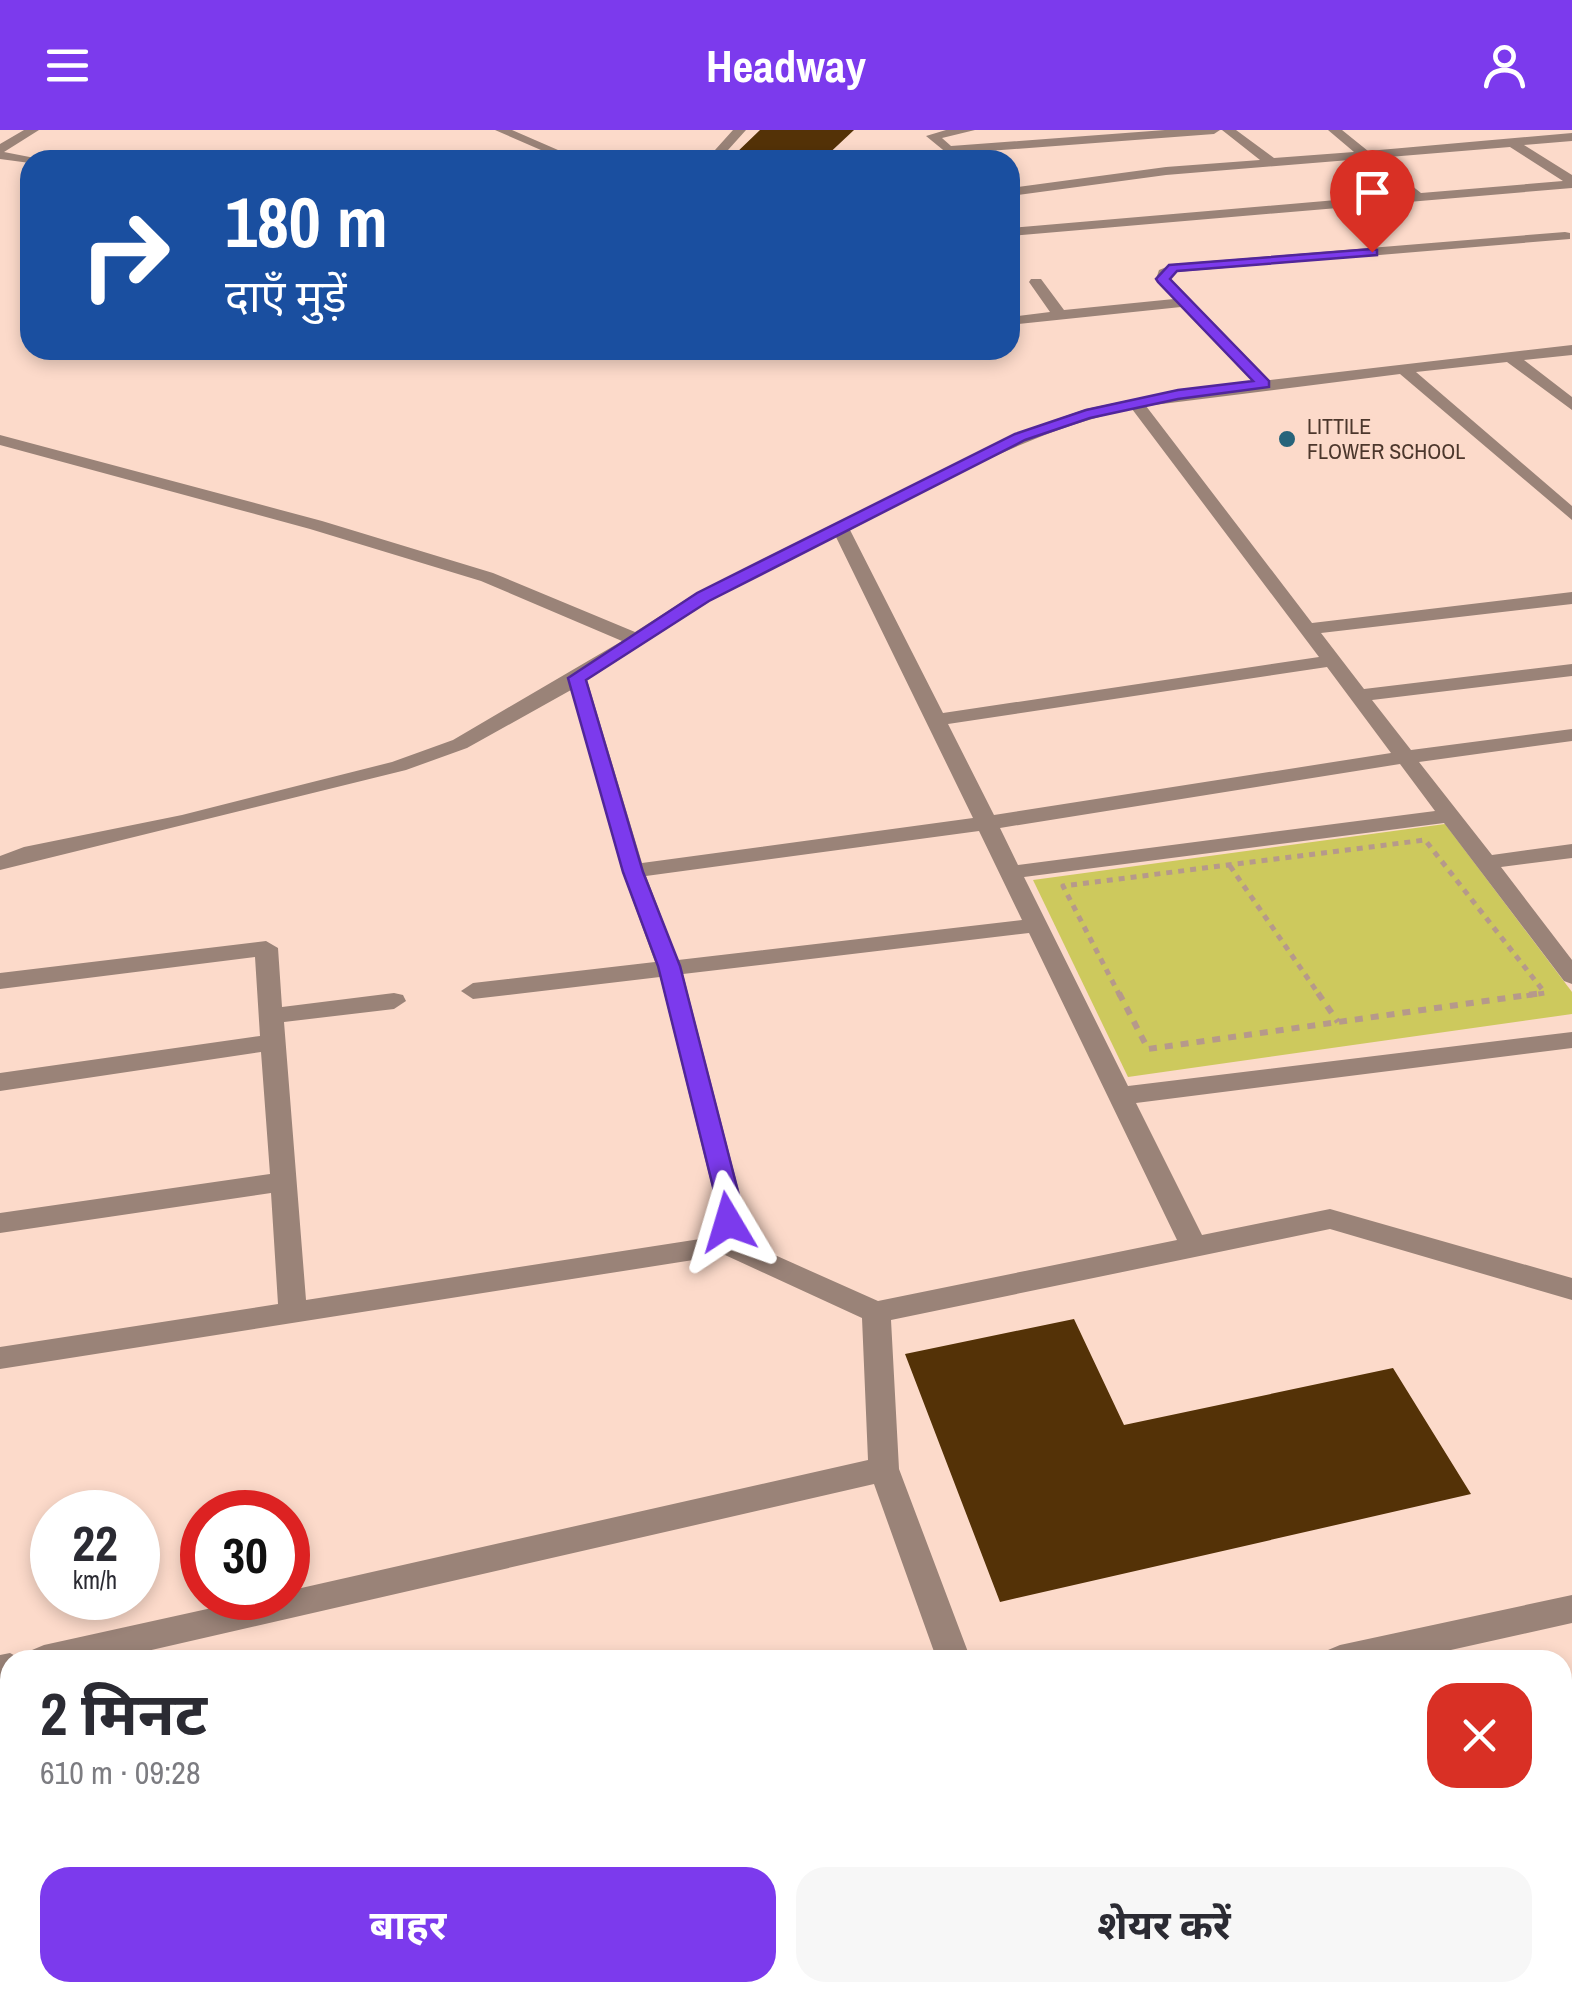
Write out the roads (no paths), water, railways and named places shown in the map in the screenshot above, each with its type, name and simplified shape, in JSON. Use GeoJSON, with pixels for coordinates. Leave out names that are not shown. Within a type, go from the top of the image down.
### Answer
{"type":"FeatureCollection","features":[{"type":"Feature","properties":{"kind":"street"},"geometry":{"type":"LineString","coordinates":[[0,152],[33,130]]}},
{"type":"Feature","properties":{"kind":"street"},"geometry":{"type":"LineString","coordinates":[[501,130],[550,150]]}},
{"type":"Feature","properties":{"kind":"street"},"geometry":{"type":"LineString","coordinates":[[721,150],[740,130]]}},
{"type":"Feature","properties":{"kind":"street"},"geometry":{"type":"LineString","coordinates":[[970,130],[932,136],[948,150],[1214,130]]}},
{"type":"Feature","properties":{"kind":"street"},"geometry":{"type":"LineString","coordinates":[[1228,130],[1272,162]]}},
{"type":"Feature","properties":{"kind":"street"},"geometry":{"type":"LineString","coordinates":[[1334,130],[1418,197]]}},
{"type":"Feature","properties":{"kind":"street"},"geometry":{"type":"LineString","coordinates":[[1020,191],[1166,171],[1572,137]]}},
{"type":"Feature","properties":{"kind":"street"},"geometry":{"type":"LineString","coordinates":[[1512,143],[1572,182]]}},
{"type":"Feature","properties":{"kind":"street"},"geometry":{"type":"LineString","coordinates":[[1020,231],[1572,182]]}},
{"type":"Feature","properties":{"kind":"street"},"geometry":{"type":"LineString","coordinates":[[1264,384],[1162,279],[1174,268],[1564,236]]}},
{"type":"Feature","properties":{"kind":"street"},"geometry":{"type":"LineString","coordinates":[[1036,282],[1060,315]]}},
{"type":"Feature","properties":{"kind":"street"},"geometry":{"type":"LineString","coordinates":[[1020,320],[1184,302]]}},
{"type":"Feature","properties":{"kind":"street"},"geometry":{"type":"LineString","coordinates":[[0,863],[32,852],[183,821],[399,766],[460,744],[576,678],[703,597],[1020,437],[1086,414],[1264,384],[1572,350]]}},
{"type":"Feature","properties":{"kind":"street"},"geometry":{"type":"LineString","coordinates":[[1512,358],[1572,404]]}},
{"type":"Feature","properties":{"kind":"street"},"geometry":{"type":"LineString","coordinates":[[1402,368],[1572,516]]}},
{"type":"Feature","properties":{"kind":"street"},"geometry":{"type":"LineString","coordinates":[[1136,404],[1572,976]]}},
{"type":"Feature","properties":{"kind":"street"},"geometry":{"type":"LineString","coordinates":[[0,440],[316,525],[487,577],[635,639]]}},
{"type":"Feature","properties":{"kind":"street"},"geometry":{"type":"LineString","coordinates":[[840,528],[1194,1247]]}},
{"type":"Feature","properties":{"kind":"street"},"geometry":{"type":"LineString","coordinates":[[1306,629],[1572,598]]}},
{"type":"Feature","properties":{"kind":"street"},"geometry":{"type":"LineString","coordinates":[[936,720],[1332,661]]}},
{"type":"Feature","properties":{"kind":"street"},"geometry":{"type":"LineString","coordinates":[[1359,696],[1572,670]]}},
{"type":"Feature","properties":{"kind":"street"},"geometry":{"type":"LineString","coordinates":[[576,678],[633,872],[669,966],[728,1199],[726,1246]]}},
{"type":"Feature","properties":{"kind":"street"},"geometry":{"type":"LineString","coordinates":[[633,872],[1572,735]]}},
{"type":"Feature","properties":{"kind":"street"},"geometry":{"type":"LineString","coordinates":[[1012,872],[1448,816]]}},
{"type":"Feature","properties":{"kind":"street"},"geometry":{"type":"LineString","coordinates":[[1484,863],[1572,851]]}},
{"type":"Feature","properties":{"kind":"street"},"geometry":{"type":"LineString","coordinates":[[473,991],[1037,926]]}},
{"type":"Feature","properties":{"kind":"street"},"geometry":{"type":"LineString","coordinates":[[0,980],[266,948],[294,1311]]}},
{"type":"Feature","properties":{"kind":"street"},"geometry":{"type":"LineString","coordinates":[[0,1082],[394,1001]]}},
{"type":"Feature","properties":{"kind":"street"},"geometry":{"type":"LineString","coordinates":[[1120,1096],[1572,1040]]}},
{"type":"Feature","properties":{"kind":"street"},"geometry":{"type":"LineString","coordinates":[[0,1223],[283,1182]]}},
{"type":"Feature","properties":{"kind":"street"},"geometry":{"type":"LineString","coordinates":[[0,1358],[726,1246],[876,1312],[1330,1219],[1572,1289]]}},
{"type":"Feature","properties":{"kind":"street"},"geometry":{"type":"LineString","coordinates":[[876,1312],[884,1469],[950,1650]]}},
{"type":"Feature","properties":{"kind":"street"},"geometry":{"type":"LineString","coordinates":[[88,1650],[884,1469]]}},
{"type":"Feature","properties":{"kind":"street"},"geometry":{"type":"LineString","coordinates":[[1417,1650],[1572,1609]]}},
{"type":"Feature","properties":{"kind":"place","name":"LITTILE FLOWER SCHOOL"},"geometry":{"type":"Point","coordinates":[1287,439]}}]}
